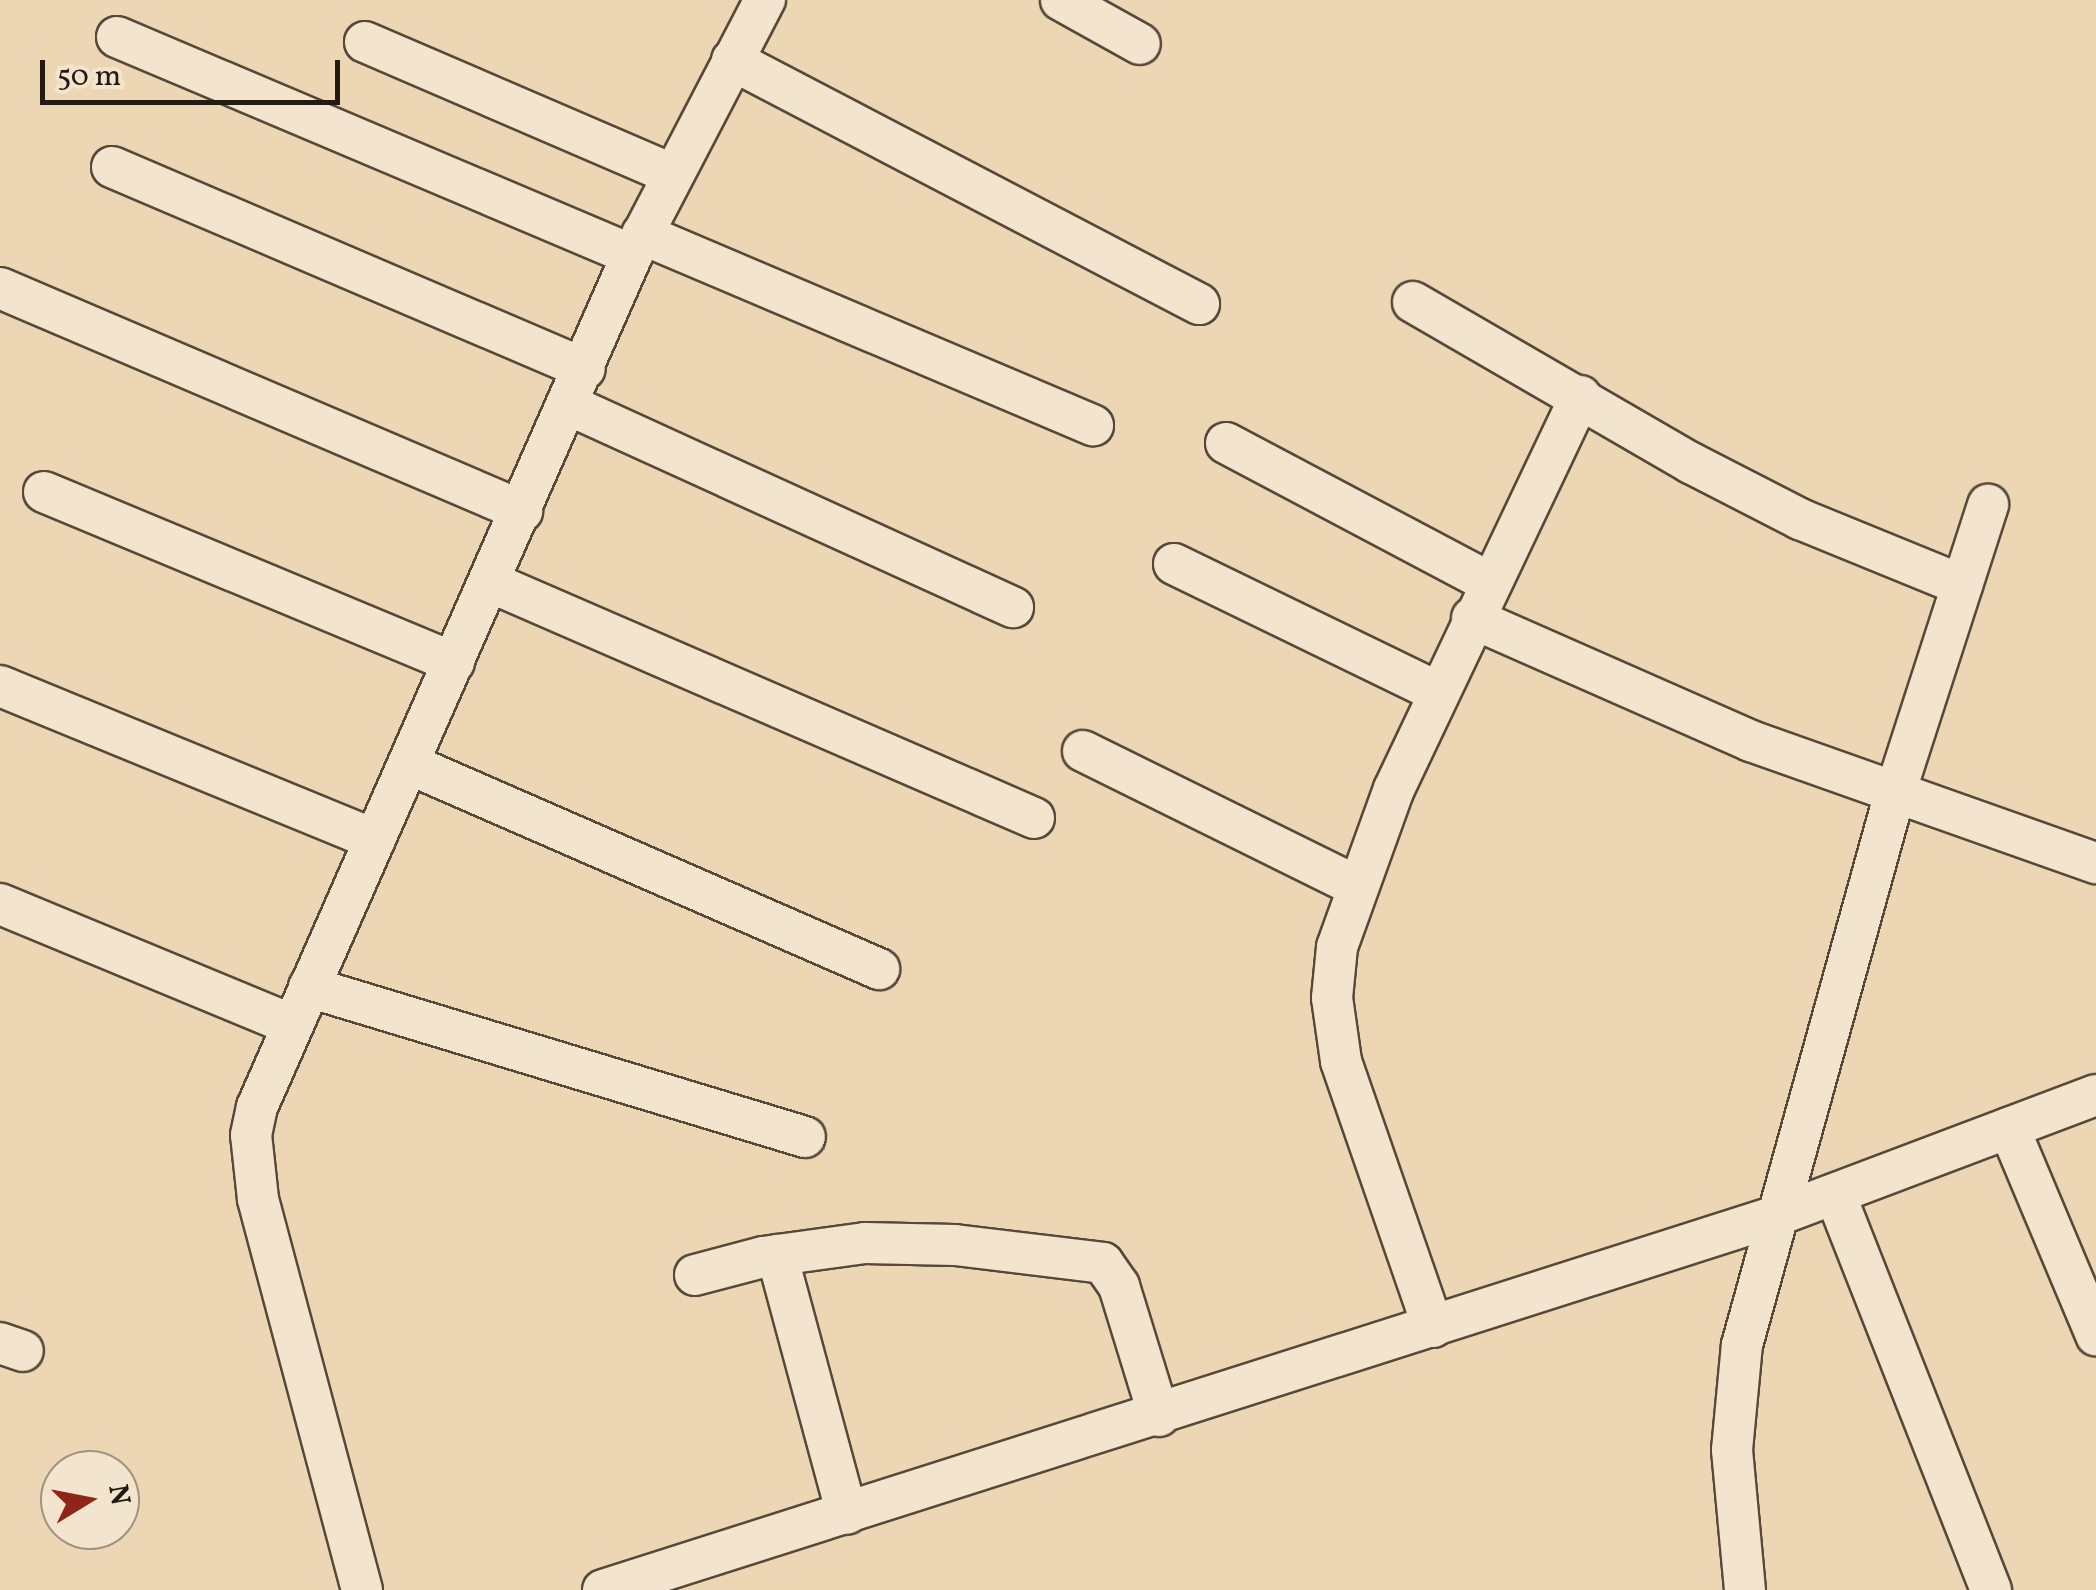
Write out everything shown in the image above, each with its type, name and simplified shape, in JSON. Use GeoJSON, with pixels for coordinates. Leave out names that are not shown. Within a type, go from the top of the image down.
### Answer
{"type":"FeatureCollection","features":[{"type":"Feature","properties":{"kind":"street"},"geometry":{"type":"LineString","coordinates":[[362,1590],[251,1164],[258,1107],[637,244],[765,0]]}},
{"type":"Feature","properties":{"kind":"street"},"geometry":{"type":"LineString","coordinates":[[1061,0],[1140,44]]}},
{"type":"Feature","properties":{"kind":"street"},"geometry":{"type":"LineString","coordinates":[[117,36],[1093,425]]}},
{"type":"Feature","properties":{"kind":"street"},"geometry":{"type":"LineString","coordinates":[[364,42],[672,174]]}},
{"type":"Feature","properties":{"kind":"street"},"geometry":{"type":"LineString","coordinates":[[732,60],[1199,304]]}},
{"type":"Feature","properties":{"kind":"street"},"geometry":{"type":"LineString","coordinates":[[112,167],[577,387],[1013,607]]}},
{"type":"Feature","properties":{"kind":"street"},"geometry":{"type":"LineString","coordinates":[[0,288],[522,511]]}},
{"type":"Feature","properties":{"kind":"street"},"geometry":{"type":"LineString","coordinates":[[1413,302],[1800,519],[1962,586]]}},
{"type":"Feature","properties":{"kind":"street"},"geometry":{"type":"LineString","coordinates":[[1433,1328],[1340,1060],[1332,998],[1338,946],[1356,886],[1438,692],[1580,396]]}},
{"type":"Feature","properties":{"kind":"street"},"geometry":{"type":"LineString","coordinates":[[1226,443],[1489,582]]}},
{"type":"Feature","properties":{"kind":"street"},"geometry":{"type":"LineString","coordinates":[[44,492],[454,663]]}},
{"type":"Feature","properties":{"kind":"street"},"geometry":{"type":"LineString","coordinates":[[1745,1590],[1732,1395],[1774,1217],[1894,792],[1988,505]]}},
{"type":"Feature","properties":{"kind":"street"},"geometry":{"type":"LineString","coordinates":[[1174,564],[1438,692]]}},
{"type":"Feature","properties":{"kind":"street"},"geometry":{"type":"LineString","coordinates":[[490,582],[1034,818]]}},
{"type":"Feature","properties":{"kind":"street"},"geometry":{"type":"LineString","coordinates":[[1472,618],[1751,741],[2096,863]]}},
{"type":"Feature","properties":{"kind":"street"},"geometry":{"type":"LineString","coordinates":[[0,686],[374,840]]}},
{"type":"Feature","properties":{"kind":"street"},"geometry":{"type":"LineString","coordinates":[[1084,751],[1356,886]]}},
{"type":"Feature","properties":{"kind":"street"},"geometry":{"type":"LineString","coordinates":[[408,764],[879,969]]}},
{"type":"Feature","properties":{"kind":"street"},"geometry":{"type":"LineString","coordinates":[[0,904],[292,1025]]}},
{"type":"Feature","properties":{"kind":"street"},"geometry":{"type":"LineString","coordinates":[[309,987],[805,1137]]}},
{"type":"Feature","properties":{"kind":"street"},"geometry":{"type":"LineString","coordinates":[[603,1590],[1774,1217],[2096,1095]]}},
{"type":"Feature","properties":{"kind":"street"},"geometry":{"type":"LineString","coordinates":[[2009,1128],[2096,1334]]}},
{"type":"Feature","properties":{"kind":"street"},"geometry":{"type":"LineString","coordinates":[[1834,1194],[1991,1590]]}},
{"type":"Feature","properties":{"kind":"street"},"geometry":{"type":"LineString","coordinates":[[694,1275],[777,1254],[865,1243],[955,1245],[1103,1263],[1120,1286],[1159,1416]]}},
{"type":"Feature","properties":{"kind":"street"},"geometry":{"type":"LineString","coordinates":[[777,1254],[847,1514]]}}]}
